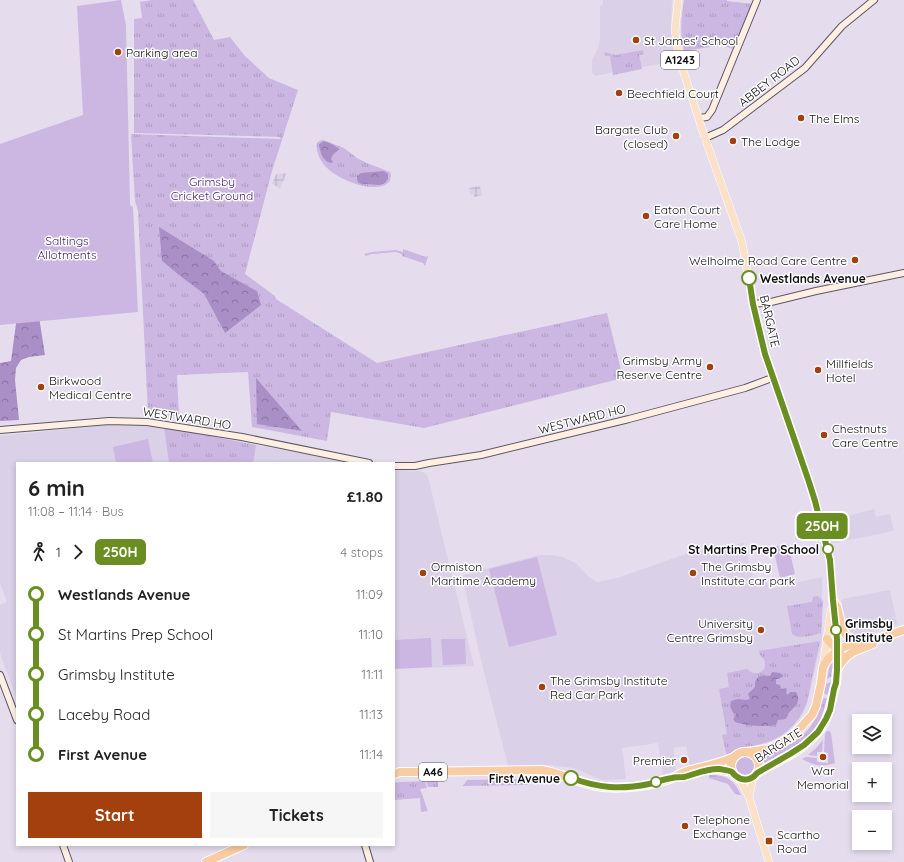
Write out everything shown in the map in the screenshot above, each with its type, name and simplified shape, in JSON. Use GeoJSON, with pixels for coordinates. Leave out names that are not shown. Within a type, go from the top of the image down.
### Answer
{"type":"FeatureCollection","features":[{"type":"Feature","properties":{"kind":"highway"},"geometry":{"type":"LineString","coordinates":[[833,600],[837,607],[845,634],[852,640],[861,643]]}},
{"type":"Feature","properties":{"kind":"highway"},"geometry":{"type":"LineString","coordinates":[[837,650],[849,645],[881,638],[904,630]]}},
{"type":"Feature","properties":{"kind":"highway"},"geometry":{"type":"LineString","coordinates":[[827,639],[837,650],[844,653],[853,652],[874,644],[881,638]]}},
{"type":"Feature","properties":{"kind":"highway","name":"A46"},"geometry":{"type":"LineString","coordinates":[[823,667],[837,650]]}},
{"type":"Feature","properties":{"kind":"highway"},"geometry":{"type":"LineString","coordinates":[[837,670],[842,662],[853,652]]}},
{"type":"Feature","properties":{"kind":"highway","name":"BARGATE"},"geometry":{"type":"LineString","coordinates":[[748,752],[768,749],[780,744],[794,735],[812,715],[823,667]]}},
{"type":"Feature","properties":{"kind":"highway","name":"BARGATE"},"geometry":{"type":"LineString","coordinates":[[755,775],[804,745],[818,732],[830,710],[836,683],[837,670]]}},
{"type":"Feature","properties":{"kind":"highway"},"geometry":{"type":"LineString","coordinates":[[818,694],[832,696]]}},
{"type":"Feature","properties":{"kind":"highway","name":"A46"},"geometry":{"type":"LineString","coordinates":[[672,778],[680,773],[722,762],[742,752],[748,752]]}},
{"type":"Feature","properties":{"kind":"highway"},"geometry":{"type":"LineString","coordinates":[[734,757],[731,766],[732,772],[740,779],[746,780],[755,775],[758,768],[758,761],[748,752]]}},
{"type":"Feature","properties":{"kind":"highway","name":"A46"},"geometry":{"type":"LineString","coordinates":[[395,774],[400,772],[541,770],[594,786],[616,787],[646,784],[684,777],[708,769],[718,769],[732,772]]}},
{"type":"Feature","properties":{"kind":"highway"},"geometry":{"type":"LineString","coordinates":[[206,862],[242,846]]}},
{"type":"Feature","properties":{"kind":"main road","name":"BARGATE"},"geometry":{"type":"LineString","coordinates":[[678,0],[675,31],[681,64],[705,138],[742,242],[753,304],[765,354],[772,378],[792,429],[815,501],[830,560],[837,639],[837,670]]}},
{"type":"Feature","properties":{"kind":"main road","name":"BARGATE"},"geometry":{"type":"LineString","coordinates":[[823,667],[833,600]]}},
{"type":"Feature","properties":{"kind":"main road"},"geometry":{"type":"LineString","coordinates":[[749,798],[755,775]]}},
{"type":"Feature","properties":{"kind":"main road"},"geometry":{"type":"LineString","coordinates":[[740,779],[749,798],[769,862]]}},
{"type":"Feature","properties":{"kind":"street"},"geometry":{"type":"LineString","coordinates":[[699,118],[707,117],[712,110],[758,0]]}},
{"type":"Feature","properties":{"kind":"street","name":"ABBEY ROAD"},"geometry":{"type":"LineString","coordinates":[[705,138],[723,130],[805,68],[842,26],[874,0]]}},
{"type":"Feature","properties":{"kind":"street"},"geometry":{"type":"LineString","coordinates":[[753,304],[771,302],[904,273]]}},
{"type":"Feature","properties":{"kind":"street","name":"WESTWARD HO"},"geometry":{"type":"LineString","coordinates":[[395,466],[414,466],[481,455],[629,419],[745,388],[772,378]]}},
{"type":"Feature","properties":{"kind":"street","name":"WESTWARD HO"},"geometry":{"type":"LineString","coordinates":[[0,430],[109,421],[147,422],[242,437],[364,462]]}},
{"type":"Feature","properties":{"kind":"street"},"geometry":{"type":"LineString","coordinates":[[0,675],[16,717]]}},
{"type":"Feature","properties":{"kind":"street"},"geometry":{"type":"LineString","coordinates":[[63,846],[69,862]]}},
{"type":"Feature","properties":{"kind":"street"},"geometry":{"type":"LineString","coordinates":[[365,846],[370,862]]}},
{"type":"Feature","properties":{"kind":"shaded area","name":"St James' School"},"geometry":{"type":"Polygon","coordinates":[[[603,0],[672,0],[671,25],[675,61],[595,76],[592,73],[592,60],[599,46],[600,7],[603,4],[603,0]]]}},
{"type":"Feature","properties":{"kind":"shaded area"},"geometry":{"type":"Polygon","coordinates":[[[287,173],[280,188],[272,184],[276,174],[287,173]]]}},
{"type":"Feature","properties":{"kind":"shaded area"},"geometry":{"type":"Polygon","coordinates":[[[480,186],[482,195],[474,197],[474,195],[471,195],[469,188],[480,186]]]}},
{"type":"Feature","properties":{"kind":"shaded area"},"geometry":{"type":"Polygon","coordinates":[[[106,425],[147,425],[165,427],[346,462],[16,462],[16,697],[0,653],[0,605],[7,602],[0,583],[0,436],[106,425]]]}},
{"type":"Feature","properties":{"kind":"shaded area","name":"Ormiston Maritime Academy"},"geometry":{"type":"Polygon","coordinates":[[[395,470],[420,471],[425,473],[428,477],[474,666],[395,669],[395,470]]]}},
{"type":"Feature","properties":{"kind":"shaded area"},"geometry":{"type":"Polygon","coordinates":[[[874,509],[876,517],[890,514],[894,531],[833,543],[828,521],[874,509]]]}},
{"type":"Feature","properties":{"kind":"shaded area","name":"Grimsby Institute"},"geometry":{"type":"Polygon","coordinates":[[[744,543],[755,585],[767,582],[769,589],[822,577],[822,640],[807,703],[800,718],[788,731],[772,741],[735,751],[727,758],[719,757],[690,766],[686,746],[673,748],[676,771],[663,775],[658,743],[622,748],[626,779],[602,780],[574,768],[550,765],[508,765],[481,660],[462,576],[539,555],[552,555],[563,557],[577,564],[588,576],[597,582],[617,578],[686,554],[744,543]]]}},
{"type":"Feature","properties":{"kind":"shaded area"},"geometry":{"type":"Polygon","coordinates":[[[890,590],[897,624],[858,637],[848,633],[843,625],[842,599],[890,590]]]}},
{"type":"Feature","properties":{"kind":"green space","name":"Saltings Allotments"},"geometry":{"type":"Polygon","coordinates":[[[121,0],[126,25],[130,205],[133,207],[138,312],[0,325],[0,144],[83,115],[77,6],[121,0]]]}},
{"type":"Feature","properties":{"kind":"green space","name":"Grimsby Cricket Ground"},"geometry":{"type":"Polygon","coordinates":[[[152,0],[193,0],[214,40],[230,37],[245,56],[269,78],[298,90],[272,171],[245,274],[275,296],[276,299],[377,363],[607,313],[623,378],[424,428],[331,412],[327,441],[252,427],[248,372],[177,375],[179,416],[148,414],[138,211],[135,201],[131,134],[281,139],[279,137],[134,133],[134,19],[142,18],[140,2],[152,0]],[[162,261],[204,294],[225,333],[257,291],[221,271],[214,261],[162,261]]]}},
{"type":"Feature","properties":{"kind":"green space"},"geometry":{"type":"Polygon","coordinates":[[[684,0],[727,0],[754,4],[732,49],[723,45],[684,51],[681,26],[684,0]]]}},
{"type":"Feature","properties":{"kind":"green space"},"geometry":{"type":"Polygon","coordinates":[[[643,50],[644,54],[639,55],[642,69],[613,75],[610,56],[605,56],[604,52],[616,55],[643,50]]]}},
{"type":"Feature","properties":{"kind":"green space"},"geometry":{"type":"Polygon","coordinates":[[[323,140],[344,148],[357,158],[390,172],[390,181],[384,185],[368,187],[358,185],[333,173],[327,168],[319,157],[317,143],[323,140]]]}},
{"type":"Feature","properties":{"kind":"green space"},"geometry":{"type":"Polygon","coordinates":[[[324,141],[340,149],[332,156],[332,163],[324,159],[321,152],[319,144],[324,141]]]}},
{"type":"Feature","properties":{"kind":"green space"},"geometry":{"type":"Polygon","coordinates":[[[384,171],[388,174],[388,179],[381,185],[361,184],[357,181],[357,176],[361,173],[384,171]]]}},
{"type":"Feature","properties":{"kind":"green space"},"geometry":{"type":"Polygon","coordinates":[[[159,227],[214,261],[221,271],[257,291],[261,305],[225,333],[204,294],[162,261],[159,227]]]}},
{"type":"Feature","properties":{"kind":"green space"},"geometry":{"type":"Polygon","coordinates":[[[403,249],[426,257],[428,256],[425,266],[423,263],[402,256],[402,254],[396,252],[371,254],[366,256],[364,254],[396,250],[403,252],[403,249]]]}},
{"type":"Feature","properties":{"kind":"green space"},"geometry":{"type":"Polygon","coordinates":[[[17,316],[39,317],[45,355],[29,357],[21,360],[16,368],[15,380],[19,420],[0,421],[0,363],[11,361],[17,316]]]}},
{"type":"Feature","properties":{"kind":"green space"},"geometry":{"type":"Polygon","coordinates":[[[256,378],[302,431],[257,424],[256,378]]]}},
{"type":"Feature","properties":{"kind":"green space"},"geometry":{"type":"Polygon","coordinates":[[[164,427],[256,445],[253,462],[169,462],[164,427]]]}},
{"type":"Feature","properties":{"kind":"green space"},"geometry":{"type":"Polygon","coordinates":[[[148,439],[153,462],[116,462],[113,447],[148,439]]]}},
{"type":"Feature","properties":{"kind":"green space"},"geometry":{"type":"Polygon","coordinates":[[[788,544],[795,574],[780,578],[773,547],[788,544]]]}},
{"type":"Feature","properties":{"kind":"green space"},"geometry":{"type":"Polygon","coordinates":[[[537,557],[557,635],[509,647],[489,569],[537,557]]]}},
{"type":"Feature","properties":{"kind":"green space"},"geometry":{"type":"Polygon","coordinates":[[[818,596],[823,601],[821,633],[802,637],[795,636],[792,634],[787,606],[812,602],[813,597],[818,596]]]}},
{"type":"Feature","properties":{"kind":"green space"},"geometry":{"type":"Polygon","coordinates":[[[431,638],[432,667],[395,669],[395,640],[431,638]]]}},
{"type":"Feature","properties":{"kind":"green space"},"geometry":{"type":"Polygon","coordinates":[[[441,639],[465,639],[466,664],[443,665],[441,639]]]}},
{"type":"Feature","properties":{"kind":"green space"},"geometry":{"type":"Polygon","coordinates":[[[820,641],[807,702],[799,718],[788,730],[774,739],[766,743],[738,748],[727,757],[722,735],[727,734],[719,689],[729,687],[727,673],[747,669],[756,673],[763,670],[765,663],[759,651],[820,641]]]}},
{"type":"Feature","properties":{"kind":"green space"},"geometry":{"type":"Polygon","coordinates":[[[834,658],[834,675],[827,679],[830,664],[834,658]]]}},
{"type":"Feature","properties":{"kind":"green space"},"geometry":{"type":"Polygon","coordinates":[[[772,672],[780,673],[783,676],[776,679],[776,684],[780,685],[781,689],[786,688],[786,693],[788,695],[790,692],[796,692],[798,697],[797,704],[787,715],[786,719],[778,720],[776,725],[766,726],[735,722],[733,719],[736,714],[733,713],[730,706],[731,701],[738,699],[750,699],[748,694],[755,687],[757,679],[764,675],[770,676],[772,672]]]}},
{"type":"Feature","properties":{"kind":"green space"},"geometry":{"type":"Polygon","coordinates":[[[833,681],[831,693],[829,695],[825,694],[826,684],[833,681]]]}},
{"type":"Feature","properties":{"kind":"green space"},"geometry":{"type":"Polygon","coordinates":[[[824,698],[830,699],[819,728],[808,741],[765,765],[762,754],[787,746],[801,737],[812,725],[824,698]]]}},
{"type":"Feature","properties":{"kind":"green space"},"geometry":{"type":"Polygon","coordinates":[[[827,731],[831,733],[835,763],[818,765],[802,759],[806,757],[817,758],[817,762],[828,763],[828,753],[824,752],[825,734],[827,731]]]}},
{"type":"Feature","properties":{"kind":"green space"},"geometry":{"type":"Polygon","coordinates":[[[823,740],[822,752],[817,752],[817,756],[808,755],[816,748],[823,740]]]}},
{"type":"Feature","properties":{"kind":"green space"},"geometry":{"type":"Polygon","coordinates":[[[746,757],[753,760],[756,767],[753,774],[746,777],[739,774],[736,767],[739,760],[746,757]]]}},
{"type":"Feature","properties":{"kind":"green space"},"geometry":{"type":"Polygon","coordinates":[[[709,775],[729,779],[741,795],[735,794],[728,784],[709,778],[709,775]]]}},
{"type":"Feature","properties":{"kind":"green space"},"geometry":{"type":"Polygon","coordinates":[[[522,779],[527,781],[529,785],[463,786],[467,780],[522,779]]]}},
{"type":"Feature","properties":{"kind":"green space"},"geometry":{"type":"Polygon","coordinates":[[[425,781],[427,788],[420,789],[428,811],[421,812],[420,798],[395,800],[395,783],[425,781]]]}},
{"type":"Feature","properties":{"kind":"green space"},"geometry":{"type":"Polygon","coordinates":[[[426,781],[438,781],[438,787],[428,787],[426,781]]]}},
{"type":"Feature","properties":{"kind":"bus line","name":"250H"},"geometry":{"type":"LineString","coordinates":[[571,778],[594,786],[628,787],[684,777],[708,769],[718,769],[732,772],[737,777],[746,780],[804,745],[818,732],[830,710],[836,683],[837,639],[830,560],[815,501],[792,429],[772,378],[765,354],[753,304],[749,278]]}},
{"type":"Feature","properties":{"kind":"place","name":"St James' School"},"geometry":{"type":"Point","coordinates":[636,40]}},
{"type":"Feature","properties":{"kind":"place","name":"Parking area"},"geometry":{"type":"Point","coordinates":[118,52]}},
{"type":"Feature","properties":{"kind":"place","name":"Beechfield Court"},"geometry":{"type":"Point","coordinates":[619,93]}},
{"type":"Feature","properties":{"kind":"place","name":"The Elms"},"geometry":{"type":"Point","coordinates":[801,118]}},
{"type":"Feature","properties":{"kind":"place","name":"Bargate Club (closed)"},"geometry":{"type":"Point","coordinates":[676,136]}},
{"type":"Feature","properties":{"kind":"place","name":"The Lodge"},"geometry":{"type":"Point","coordinates":[733,141]}},
{"type":"Feature","properties":{"kind":"place","name":"Eaton Court Care Home"},"geometry":{"type":"Point","coordinates":[646,216]}},
{"type":"Feature","properties":{"kind":"place","name":"Welholme Road Care Centre"},"geometry":{"type":"Point","coordinates":[855,260]}},
{"type":"Feature","properties":{"kind":"place","name":"Westlands Avenue"},"geometry":{"type":"Point","coordinates":[749,278]}},
{"type":"Feature","properties":{"kind":"place","name":"Grimsby Army Reserve Centre"},"geometry":{"type":"Point","coordinates":[710,367]}},
{"type":"Feature","properties":{"kind":"place","name":"Millfields Hotel"},"geometry":{"type":"Point","coordinates":[818,370]}},
{"type":"Feature","properties":{"kind":"place","name":"Birkwood Medical Centre"},"geometry":{"type":"Point","coordinates":[41,387]}},
{"type":"Feature","properties":{"kind":"place","name":"Chestnuts Care Centre"},"geometry":{"type":"Point","coordinates":[824,435]}},
{"type":"Feature","properties":{"kind":"place","name":"St Martins Prep School"},"geometry":{"type":"Point","coordinates":[828,549]}},
{"type":"Feature","properties":{"kind":"place","name":"Ormiston Maritime Academy"},"geometry":{"type":"Point","coordinates":[423,573]}},
{"type":"Feature","properties":{"kind":"place","name":"The Grimsby Institute car park"},"geometry":{"type":"Point","coordinates":[693,573]}},
{"type":"Feature","properties":{"kind":"place","name":"University Centre Grimsby"},"geometry":{"type":"Point","coordinates":[761,630]}},
{"type":"Feature","properties":{"kind":"place","name":"Grimsby Institute"},"geometry":{"type":"Point","coordinates":[836,630]}},
{"type":"Feature","properties":{"kind":"place","name":"The Grimsby Institute Red Car Park"},"geometry":{"type":"Point","coordinates":[542,687]}},
{"type":"Feature","properties":{"kind":"place","name":"War Memorial"},"geometry":{"type":"Point","coordinates":[823,757]}},
{"type":"Feature","properties":{"kind":"place","name":"Premier"},"geometry":{"type":"Point","coordinates":[684,760]}},
{"type":"Feature","properties":{"kind":"place","name":"First Avenue"},"geometry":{"type":"Point","coordinates":[571,778]}},
{"type":"Feature","properties":{"kind":"place","name":"Telephone Exchange"},"geometry":{"type":"Point","coordinates":[685,826]}},
{"type":"Feature","properties":{"kind":"place","name":"Scartho Road"},"geometry":{"type":"Point","coordinates":[769,841]}}]}
